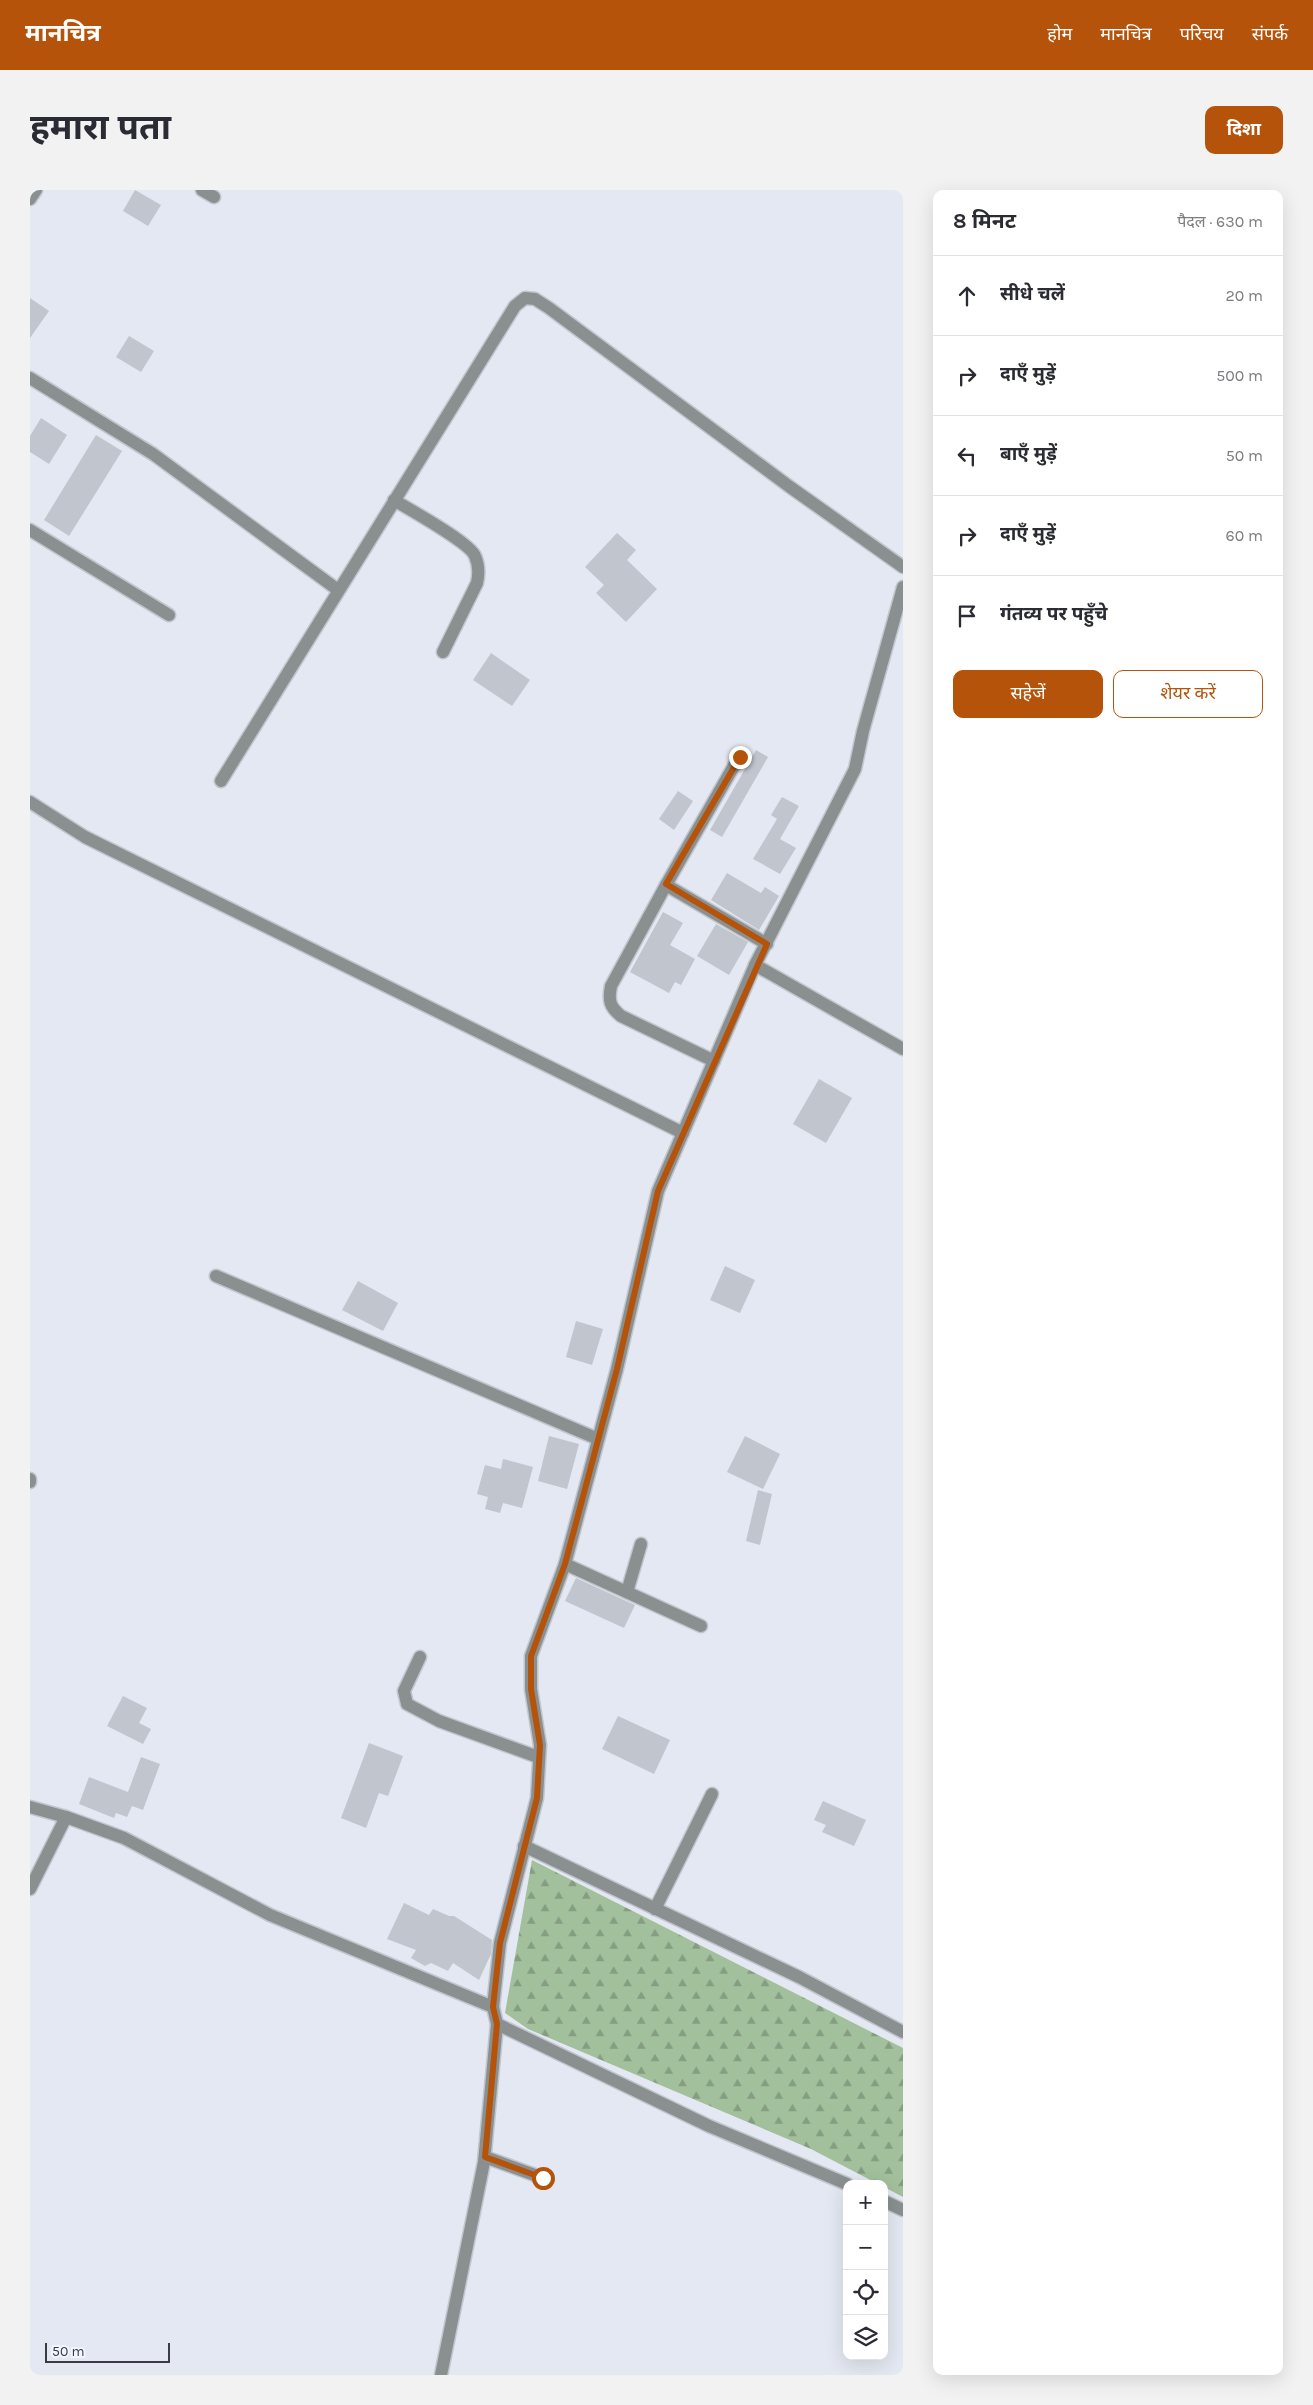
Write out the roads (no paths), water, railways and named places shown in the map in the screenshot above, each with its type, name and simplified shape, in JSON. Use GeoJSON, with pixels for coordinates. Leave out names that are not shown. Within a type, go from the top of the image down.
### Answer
{"type":"FeatureCollection","features":[{"type":"Feature","properties":{"kind":"street"},"geometry":{"type":"LineString","coordinates":[[30,199],[36,190]]}},
{"type":"Feature","properties":{"kind":"street"},"geometry":{"type":"LineString","coordinates":[[202,190],[214,197]]}},
{"type":"Feature","properties":{"kind":"street"},"geometry":{"type":"LineString","coordinates":[[221,781],[515,306],[525,298],[535,299],[790,487],[903,567]]}},
{"type":"Feature","properties":{"kind":"street"},"geometry":{"type":"LineString","coordinates":[[30,378],[153,454],[338,590]]}},
{"type":"Feature","properties":{"kind":"street"},"geometry":{"type":"LineString","coordinates":[[394,500],[462,544],[475,555],[479,572],[477,583],[443,652]]}},
{"type":"Feature","properties":{"kind":"street"},"geometry":{"type":"LineString","coordinates":[[30,530],[169,616]]}},
{"type":"Feature","properties":{"kind":"street"},"geometry":{"type":"LineString","coordinates":[[442,2375],[485,2157],[497,2024],[493,2007],[500,1943],[537,1798],[540,1745],[531,1689],[531,1656],[565,1564],[617,1369],[658,1191],[756,965],[791,893],[856,769],[863,732],[903,587]]}},
{"type":"Feature","properties":{"kind":"street"},"geometry":{"type":"LineString","coordinates":[[714,1061],[621,1016],[611,1008],[609,998],[611,986],[666,884],[740,757]]}},
{"type":"Feature","properties":{"kind":"street"},"geometry":{"type":"LineString","coordinates":[[30,802],[85,837],[683,1132]]}},
{"type":"Feature","properties":{"kind":"street"},"geometry":{"type":"LineString","coordinates":[[666,884],[767,944]]}},
{"type":"Feature","properties":{"kind":"street"},"geometry":{"type":"LineString","coordinates":[[756,965],[903,1049]]}},
{"type":"Feature","properties":{"kind":"street"},"geometry":{"type":"LineString","coordinates":[[216,1276],[598,1439]]}},
{"type":"Feature","properties":{"kind":"street"},"geometry":{"type":"LineString","coordinates":[[627,1592],[642,1544]]}},
{"type":"Feature","properties":{"kind":"street"},"geometry":{"type":"LineString","coordinates":[[565,1564],[701,1626]]}},
{"type":"Feature","properties":{"kind":"street"},"geometry":{"type":"LineString","coordinates":[[420,1657],[404,1691],[407,1704],[439,1721],[538,1757]]}},
{"type":"Feature","properties":{"kind":"street"},"geometry":{"type":"LineString","coordinates":[[655,1909],[712,1794]]}},
{"type":"Feature","properties":{"kind":"street"},"geometry":{"type":"LineString","coordinates":[[30,1807],[66,1817],[124,1838],[270,1915],[493,2007]]}},
{"type":"Feature","properties":{"kind":"street"},"geometry":{"type":"LineString","coordinates":[[30,1890],[66,1817]]}},
{"type":"Feature","properties":{"kind":"street"},"geometry":{"type":"LineString","coordinates":[[524,1846],[799,1977],[903,2032]]}},
{"type":"Feature","properties":{"kind":"street"},"geometry":{"type":"LineString","coordinates":[[497,2024],[709,2126],[843,2182]]}},
{"type":"Feature","properties":{"kind":"street"},"geometry":{"type":"LineString","coordinates":[[485,2157],[543,2178]]}},
{"type":"Feature","properties":{"kind":"street"},"geometry":{"type":"LineString","coordinates":[[888,2203],[903,2210]]}}]}
